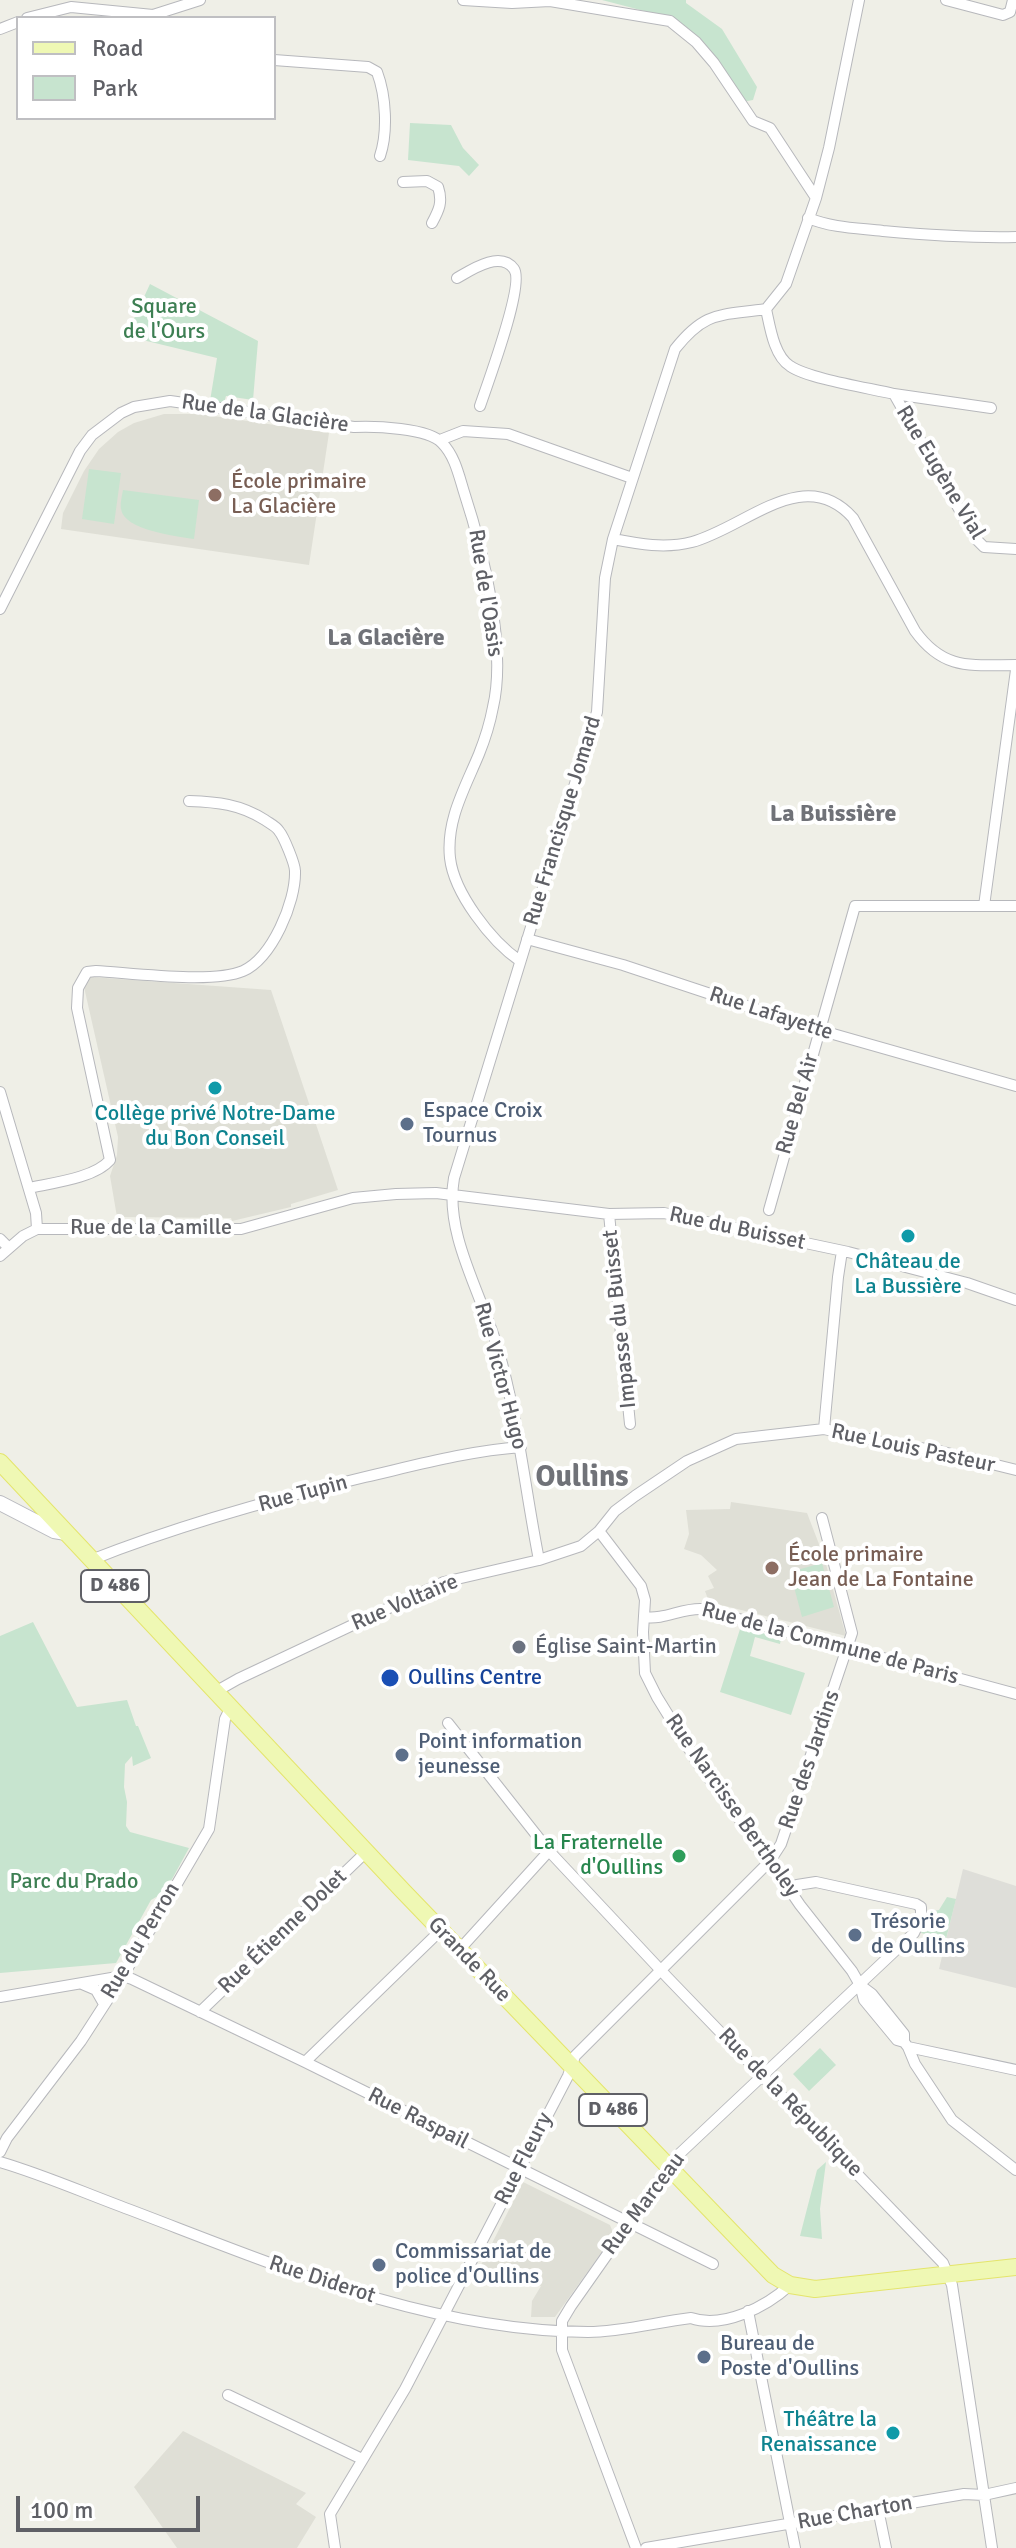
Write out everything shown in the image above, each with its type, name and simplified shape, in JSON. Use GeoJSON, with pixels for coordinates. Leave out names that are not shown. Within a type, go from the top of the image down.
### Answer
{"type":"FeatureCollection","features":[{"type":"Feature","properties":{"kind":"main road","name":"Grande Rue"},"geometry":{"type":"LineString","coordinates":[[0,1462],[230,1709],[667,2167],[773,2275],[790,2285]]}},
{"type":"Feature","properties":{"kind":"main road"},"geometry":{"type":"LineString","coordinates":[[790,2285],[815,2289],[1016,2267]]}},
{"type":"Feature","properties":{"kind":"street"},"geometry":{"type":"LineString","coordinates":[[35,16],[71,7],[153,15],[200,0]]}},
{"type":"Feature","properties":{"kind":"street"},"geometry":{"type":"LineString","coordinates":[[463,0],[512,3],[550,1],[670,21],[696,42],[714,63],[753,121],[770,128],[816,198]]}},
{"type":"Feature","properties":{"kind":"street"},"geometry":{"type":"LineString","coordinates":[[766,309],[786,284],[816,198],[859,0]]}},
{"type":"Feature","properties":{"kind":"street"},"geometry":{"type":"LineString","coordinates":[[946,0],[1003,15],[1010,12],[1013,0]]}},
{"type":"Feature","properties":{"kind":"street"},"geometry":{"type":"LineString","coordinates":[[276,60],[368,67],[377,72],[382,85],[385,141],[380,156]]}},
{"type":"Feature","properties":{"kind":"street"},"geometry":{"type":"LineString","coordinates":[[403,182],[427,181],[438,187],[442,197],[432,223]]}},
{"type":"Feature","properties":{"kind":"street"},"geometry":{"type":"LineString","coordinates":[[808,218],[832,226],[896,232],[1016,237]]}},
{"type":"Feature","properties":{"kind":"street"},"geometry":{"type":"LineString","coordinates":[[457,278],[475,267],[492,262],[504,262],[514,269],[517,278],[512,309],[480,406]]}},
{"type":"Feature","properties":{"kind":"street","name":"Rue Eugène Vial"},"geometry":{"type":"LineString","coordinates":[[766,309],[775,343],[788,366],[812,375],[894,394],[976,539],[984,547],[1016,549]]}},
{"type":"Feature","properties":{"kind":"street","name":"Rue Francisque Jomard"},"geometry":{"type":"LineString","coordinates":[[451,1194],[468,1127],[597,712],[605,578],[613,539],[675,349],[690,330],[710,317],[766,309]]}},
{"type":"Feature","properties":{"kind":"street"},"geometry":{"type":"LineString","coordinates":[[894,394],[991,408]]}},
{"type":"Feature","properties":{"kind":"street","name":"Rue de la Glacière"},"geometry":{"type":"LineString","coordinates":[[0,609],[80,451],[100,428],[134,407],[170,401],[354,427],[371,426],[424,434],[440,440],[463,431],[508,434],[632,478]]}},
{"type":"Feature","properties":{"kind":"street","name":"Rue de l'Oasis"},"geometry":{"type":"LineString","coordinates":[[440,440],[456,465],[481,546],[497,658],[494,704],[481,750],[450,830],[450,859],[458,887],[471,907],[498,942],[520,961]]}},
{"type":"Feature","properties":{"kind":"street"},"geometry":{"type":"LineString","coordinates":[[613,539],[648,545],[691,542],[783,501],[802,496],[820,496],[840,506],[853,518],[925,645],[938,656],[960,665],[1016,668],[984,906],[1016,906]]}},
{"type":"Feature","properties":{"kind":"street"},"geometry":{"type":"LineString","coordinates":[[29,1186],[104,1168],[110,1160],[77,1008],[78,988],[87,972],[218,977],[244,971],[262,958],[282,923],[291,896],[295,869],[279,830],[254,813],[229,803],[189,801]]}},
{"type":"Feature","properties":{"kind":"street","name":"Rue Bel Air"},"geometry":{"type":"LineString","coordinates":[[769,1210],[855,906],[984,906]]}},
{"type":"Feature","properties":{"kind":"street","name":"Rue Lafayette"},"geometry":{"type":"LineString","coordinates":[[527,939],[623,965],[819,1030],[1016,1086]]}},
{"type":"Feature","properties":{"kind":"street"},"geometry":{"type":"LineString","coordinates":[[0,1092],[29,1186],[37,1229]]}},
{"type":"Feature","properties":{"kind":"street","name":"Rue de la Camille"},"geometry":{"type":"LineString","coordinates":[[0,1256],[27,1233],[37,1229],[241,1229],[353,1198],[412,1193],[451,1194]]}},
{"type":"Feature","properties":{"kind":"street","name":"Rue du Buisset"},"geometry":{"type":"LineString","coordinates":[[451,1194],[609,1214],[664,1213],[842,1251],[967,1283],[1016,1300]]}},
{"type":"Feature","properties":{"kind":"street","name":"Rue Victor Hugo"},"geometry":{"type":"LineString","coordinates":[[451,1194],[454,1223],[498,1348],[521,1447],[527,1500],[539,1560]]}},
{"type":"Feature","properties":{"kind":"street","name":"Impasse du Buisset"},"geometry":{"type":"LineString","coordinates":[[609,1214],[630,1424]]}},
{"type":"Feature","properties":{"kind":"street"},"geometry":{"type":"LineString","coordinates":[[0,1239],[9,1248]]}},
{"type":"Feature","properties":{"kind":"street"},"geometry":{"type":"LineString","coordinates":[[824,1429],[842,1251]]}},
{"type":"Feature","properties":{"kind":"street","name":"Rue Louis Pasteur"},"geometry":{"type":"LineString","coordinates":[[599,1531],[615,1511],[695,1458],[736,1439],[824,1429],[904,1447],[931,1449],[1016,1470]]}},
{"type":"Feature","properties":{"kind":"street","name":"Rue Tupin"},"geometry":{"type":"LineString","coordinates":[[91,1560],[199,1523],[308,1491],[491,1449],[521,1447]]}},
{"type":"Feature","properties":{"kind":"street"},"geometry":{"type":"LineString","coordinates":[[0,1503],[54,1531],[66,1533]]}},
{"type":"Feature","properties":{"kind":"street","name":"Rue des Jardins"},"geometry":{"type":"LineString","coordinates":[[770,1861],[781,1844],[852,1633],[822,1518]]}},
{"type":"Feature","properties":{"kind":"street","name":"Rue Voltaire"},"geometry":{"type":"LineString","coordinates":[[215,1692],[251,1672],[444,1582],[539,1560],[581,1546],[599,1531]]}},
{"type":"Feature","properties":{"kind":"street","name":"Rue Narcisse Bertholey"},"geometry":{"type":"LineString","coordinates":[[599,1531],[641,1586],[645,1600],[645,1673],[699,1765],[860,1985],[872,1994],[904,2034],[915,2064],[952,2120],[1016,2170]]}},
{"type":"Feature","properties":{"kind":"street","name":"Rue de la Commune de Paris"},"geometry":{"type":"LineString","coordinates":[[644,1617],[659,1619],[686,1608],[702,1609],[821,1642],[848,1646],[1016,1694]]}},
{"type":"Feature","properties":{"kind":"street","name":"Rue du Perron"},"geometry":{"type":"LineString","coordinates":[[0,2152],[7,2138],[81,2041],[209,1829],[225,1719],[230,1709]]}},
{"type":"Feature","properties":{"kind":"street","name":"Rue de la République"},"geometry":{"type":"LineString","coordinates":[[448,1723],[549,1851],[938,2257],[948,2274],[992,2548]]}},
{"type":"Feature","properties":{"kind":"street"},"geometry":{"type":"LineString","coordinates":[[460,1949],[549,1851]]}},
{"type":"Feature","properties":{"kind":"street","name":"Rue Étienne Dolet"},"geometry":{"type":"LineString","coordinates":[[200,2012],[366,1852]]}},
{"type":"Feature","properties":{"kind":"street","name":"Rue Fleury"},"geometry":{"type":"LineString","coordinates":[[335,2548],[330,2514],[405,2389],[575,2056],[770,1861]]}},
{"type":"Feature","properties":{"kind":"street","name":"Rue Marceau"},"geometry":{"type":"LineString","coordinates":[[562,2331],[562,2321],[571,2306],[667,2167],[914,1933],[921,1918],[921,1907],[916,1904],[816,1882],[790,1889]]}},
{"type":"Feature","properties":{"kind":"street"},"geometry":{"type":"LineString","coordinates":[[305,2062],[441,1930]]}},
{"type":"Feature","properties":{"kind":"street"},"geometry":{"type":"LineString","coordinates":[[0,1997],[123,1976]]}},
{"type":"Feature","properties":{"kind":"street","name":"Rue Raspail"},"geometry":{"type":"LineString","coordinates":[[123,1976],[305,2062],[713,2264]]}},
{"type":"Feature","properties":{"kind":"street"},"geometry":{"type":"LineString","coordinates":[[80,1984],[96,1990],[104,2004]]}},
{"type":"Feature","properties":{"kind":"street"},"geometry":{"type":"LineString","coordinates":[[906,2044],[1016,2070]]}},
{"type":"Feature","properties":{"kind":"street","name":"Rue Diderot"},"geometry":{"type":"LineString","coordinates":[[0,2162],[312,2278],[467,2322],[592,2332],[691,2318],[703,2322],[743,2315],[778,2296],[790,2285]]}},
{"type":"Feature","properties":{"kind":"street"},"geometry":{"type":"LineString","coordinates":[[748,2311],[795,2548]]}},
{"type":"Feature","properties":{"kind":"street"},"geometry":{"type":"LineString","coordinates":[[562,2331],[562,2350],[636,2548]]}},
{"type":"Feature","properties":{"kind":"street"},"geometry":{"type":"LineString","coordinates":[[228,2395],[362,2459]]}},
{"type":"Feature","properties":{"kind":"street","name":"Rue Charton"},"geometry":{"type":"LineString","coordinates":[[646,2548],[964,2494],[984,2495],[1016,2488]]}},
{"type":"Feature","properties":{"kind":"street"},"geometry":{"type":"LineString","coordinates":[[878,2509],[886,2548]]}},
{"type":"Feature","properties":{"kind":"shaded area"},"geometry":{"type":"Polygon","coordinates":[[[164,414],[200,414],[329,433],[309,565],[61,529],[63,513],[99,449],[134,423],[164,414]]]}},
{"type":"Feature","properties":{"kind":"shaded area"},"geometry":{"type":"Polygon","coordinates":[[[91,977],[271,990],[338,1190],[291,1204],[291,1207],[232,1221],[231,1218],[117,1217],[110,1176],[117,1155],[118,1137],[84,987],[91,977]]]}},
{"type":"Feature","properties":{"kind":"shaded area","name":"École primaire Jean de La Fontaine"},"geometry":{"type":"Polygon","coordinates":[[[731,1502],[807,1513],[824,1557],[846,1636],[709,1602],[705,1591],[714,1588],[708,1576],[717,1570],[701,1555],[684,1549],[689,1534],[686,1510],[730,1509],[731,1502]]]}},
{"type":"Feature","properties":{"kind":"shaded area"},"geometry":{"type":"Polygon","coordinates":[[[963,1869],[1016,1886],[1016,1988],[939,1969],[963,1869]]]}},
{"type":"Feature","properties":{"kind":"shaded area"},"geometry":{"type":"Polygon","coordinates":[[[523,2182],[610,2225],[614,2235],[555,2317],[531,2317],[532,2301],[541,2286],[479,2269],[523,2182]]]}},
{"type":"Feature","properties":{"kind":"shaded area"},"geometry":{"type":"Polygon","coordinates":[[[183,2431],[306,2493],[296,2504],[316,2517],[297,2548],[177,2548],[134,2487],[183,2431]]]}},
{"type":"Feature","properties":{"kind":"green space"},"geometry":{"type":"Polygon","coordinates":[[[602,0],[686,0],[722,29],[757,87],[753,100],[742,102],[671,18],[602,0]]]}},
{"type":"Feature","properties":{"kind":"green space"},"geometry":{"type":"Polygon","coordinates":[[[410,123],[451,125],[463,148],[479,165],[469,176],[459,166],[408,160],[410,123]]]}},
{"type":"Feature","properties":{"kind":"green space","name":"Square de l'Ours"},"geometry":{"type":"Polygon","coordinates":[[[150,284],[258,341],[253,400],[226,396],[224,403],[210,401],[217,358],[126,336],[150,284]]]}},
{"type":"Feature","properties":{"kind":"green space"},"geometry":{"type":"Polygon","coordinates":[[[89,469],[121,473],[114,524],[82,519],[89,469]]]}},
{"type":"Feature","properties":{"kind":"green space"},"geometry":{"type":"Polygon","coordinates":[[[123,490],[199,500],[194,539],[152,531],[131,522],[121,509],[123,490]]]}},
{"type":"Feature","properties":{"kind":"green space"},"geometry":{"type":"Polygon","coordinates":[[[822,1563],[834,1607],[802,1617],[790,1572],[822,1563]]]}},
{"type":"Feature","properties":{"kind":"green space","name":"Parc du Prado"},"geometry":{"type":"Polygon","coordinates":[[[33,1622],[77,1707],[127,1700],[151,1758],[133,1766],[132,1756],[125,1764],[126,1826],[130,1832],[189,1848],[165,1892],[151,1900],[116,1963],[0,1973],[0,1636],[33,1622]]]}},
{"type":"Feature","properties":{"kind":"green space"},"geometry":{"type":"Polygon","coordinates":[[[741,1626],[781,1639],[780,1644],[755,1637],[750,1656],[805,1673],[791,1715],[720,1692],[741,1626]]]}},
{"type":"Feature","properties":{"kind":"green space"},"geometry":{"type":"Polygon","coordinates":[[[947,1897],[956,1899],[946,1939],[921,1933],[927,1912],[939,1910],[947,1897]]]}},
{"type":"Feature","properties":{"kind":"green space"},"geometry":{"type":"Polygon","coordinates":[[[820,2048],[836,2065],[809,2091],[793,2074],[820,2048]]]}},
{"type":"Feature","properties":{"kind":"green space"},"geometry":{"type":"Polygon","coordinates":[[[826,2162],[820,2209],[822,2239],[800,2236],[817,2170],[826,2162]]]}},
{"type":"Feature","properties":{"kind":"place","name":"École primaire La Glacière"},"geometry":{"type":"Point","coordinates":[215,495]}},
{"type":"Feature","properties":{"kind":"place","name":"Collège privé Notre-Dame du Bon Conseil"},"geometry":{"type":"Point","coordinates":[215,1088]}},
{"type":"Feature","properties":{"kind":"place","name":"Espace Croix Tournus"},"geometry":{"type":"Point","coordinates":[407,1124]}},
{"type":"Feature","properties":{"kind":"place","name":"Château de La Bussière"},"geometry":{"type":"Point","coordinates":[908,1236]}},
{"type":"Feature","properties":{"kind":"place","name":"École primaire Jean de La Fontaine"},"geometry":{"type":"Point","coordinates":[772,1568]}},
{"type":"Feature","properties":{"kind":"place","name":"Église Saint-Martin"},"geometry":{"type":"Point","coordinates":[519,1647]}},
{"type":"Feature","properties":{"kind":"place","name":"Oullins Centre"},"geometry":{"type":"Point","coordinates":[390,1678]}},
{"type":"Feature","properties":{"kind":"place","name":"Point information jeunesse"},"geometry":{"type":"Point","coordinates":[402,1755]}},
{"type":"Feature","properties":{"kind":"place","name":"La Fraternelle d'Oullins"},"geometry":{"type":"Point","coordinates":[679,1856]}},
{"type":"Feature","properties":{"kind":"place","name":"Trésorie de Oullins"},"geometry":{"type":"Point","coordinates":[855,1935]}},
{"type":"Feature","properties":{"kind":"place","name":"Commissariat de police d'Oullins"},"geometry":{"type":"Point","coordinates":[379,2265]}},
{"type":"Feature","properties":{"kind":"place","name":"Bureau de Poste d'Oullins"},"geometry":{"type":"Point","coordinates":[704,2357]}},
{"type":"Feature","properties":{"kind":"place","name":"Théâtre la Renaissance"},"geometry":{"type":"Point","coordinates":[893,2433]}},
{"type":"Feature","properties":{"kind":"district","name":"La Glacière"},"geometry":{"type":"Point","coordinates":[386,639]}},
{"type":"Feature","properties":{"kind":"district","name":"La Buissière"},"geometry":{"type":"Point","coordinates":[833,815]}},
{"type":"Feature","properties":{"kind":"district","name":"Oullins"},"geometry":{"type":"Point","coordinates":[582,1478]}}]}
